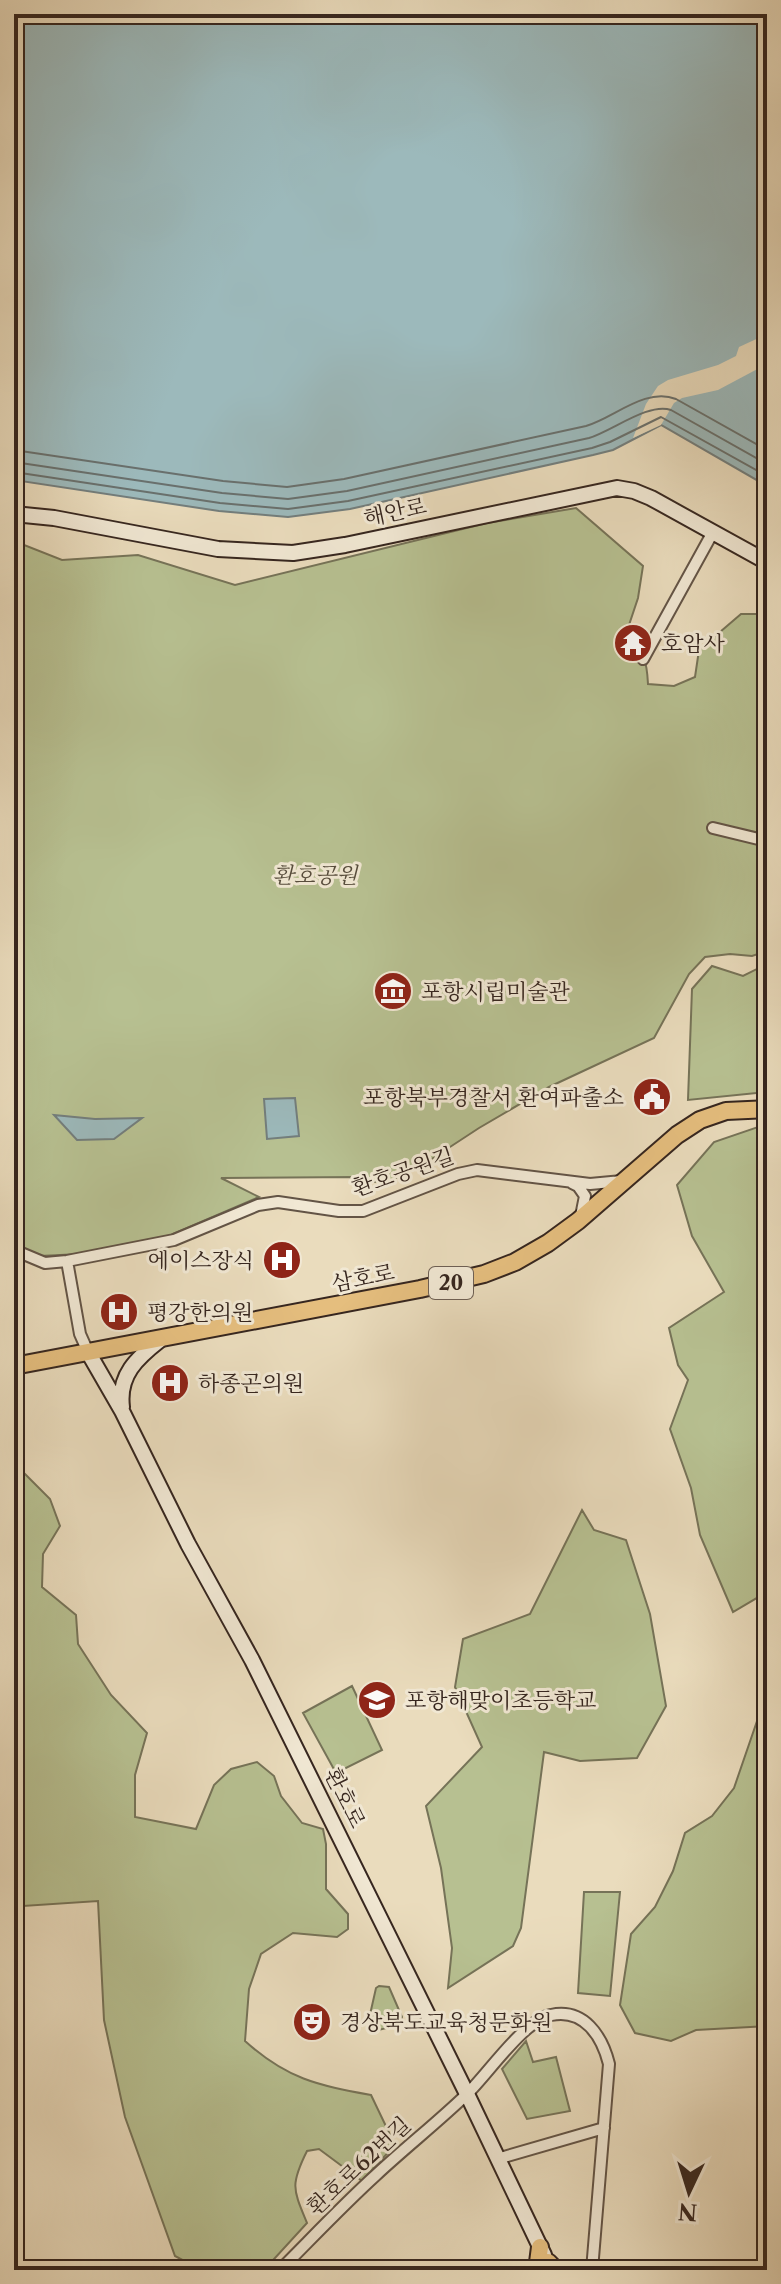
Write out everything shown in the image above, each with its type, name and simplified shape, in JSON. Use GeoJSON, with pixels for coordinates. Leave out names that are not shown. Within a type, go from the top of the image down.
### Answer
{"type":"FeatureCollection","features":[{"type":"Feature","properties":{"kind":"main road","name":"삼호로"},"geometry":{"type":"LineString","coordinates":[[14,1366],[466,1280],[515,1262],[548,1243],[677,1135],[700,1120],[726,1111],[767,1109]]}},
{"type":"Feature","properties":{"kind":"main road"},"geometry":{"type":"LineString","coordinates":[[540,2247],[548,2268]]}},
{"type":"Feature","properties":{"kind":"street","name":"해안로"},"geometry":{"type":"LineString","coordinates":[[14,514],[54,518],[218,549],[293,553],[617,488],[642,494],[767,562]]}},
{"type":"Feature","properties":{"kind":"street"},"geometry":{"type":"LineString","coordinates":[[643,659],[713,532]]}},
{"type":"Feature","properties":{"kind":"street"},"geometry":{"type":"LineString","coordinates":[[713,828],[767,841]]}},
{"type":"Feature","properties":{"kind":"street","name":"환호공원길"},"geometry":{"type":"LineString","coordinates":[[14,1250],[45,1263],[67,1261],[174,1240],[271,1202],[363,1211],[458,1174],[477,1170],[570,1182],[602,1184],[623,1181]]}},
{"type":"Feature","properties":{"kind":"street"},"geometry":{"type":"LineString","coordinates":[[570,1182],[578,1186],[585,1196],[584,1210],[578,1221]]}},
{"type":"Feature","properties":{"kind":"street"},"geometry":{"type":"LineString","coordinates":[[67,1261],[80,1334],[88,1352]]}},
{"type":"Feature","properties":{"kind":"street"},"geometry":{"type":"LineString","coordinates":[[122,1411],[121,1388],[128,1370],[160,1340]]}},
{"type":"Feature","properties":{"kind":"street","name":"환호로"},"geometry":{"type":"LineString","coordinates":[[88,1352],[252,1660],[540,2247]]}},
{"type":"Feature","properties":{"kind":"street"},"geometry":{"type":"LineString","coordinates":[[467,2094],[516,2039],[549,2015],[578,2017],[591,2025],[603,2043],[609,2064],[592,2270]]}},
{"type":"Feature","properties":{"kind":"street","name":"환호로62번길"},"geometry":{"type":"LineString","coordinates":[[280,2270],[374,2176],[467,2094]]}},
{"type":"Feature","properties":{"kind":"street"},"geometry":{"type":"LineString","coordinates":[[497,2159],[604,2128]]}},
{"type":"Feature","properties":{"kind":"green space","name":"환호공원"},"geometry":{"type":"Polygon","coordinates":[[[576,508],[643,566],[638,598],[627,631],[643,655],[648,684],[674,686],[695,677],[699,650],[741,614],[767,614],[767,951],[752,956],[730,954],[705,957],[689,974],[654,1038],[549,1087],[421,1166],[392,1180],[374,1182],[357,1177],[221,1178],[259,1197],[166,1237],[80,1254],[40,1256],[14,1244],[14,541],[62,560],[138,555],[235,585],[487,523],[576,508]]]}},
{"type":"Feature","properties":{"kind":"green space"},"geometry":{"type":"Polygon","coordinates":[[[767,964],[767,1092],[688,1100],[692,989],[712,966],[743,976],[767,964]]]}},
{"type":"Feature","properties":{"kind":"green space"},"geometry":{"type":"Polygon","coordinates":[[[767,1124],[767,1592],[733,1612],[700,1535],[691,1488],[670,1429],[688,1380],[678,1365],[669,1328],[724,1292],[692,1236],[677,1185],[714,1142],[767,1124]]]}},
{"type":"Feature","properties":{"kind":"green space"},"geometry":{"type":"Polygon","coordinates":[[[14,1425],[23,1472],[50,1499],[60,1526],[43,1554],[42,1587],[76,1615],[78,1644],[111,1695],[147,1733],[135,1775],[135,1817],[196,1829],[214,1785],[231,1769],[257,1762],[274,1776],[281,1796],[302,1823],[323,1829],[326,1889],[348,1914],[348,1929],[337,1937],[293,1933],[261,1954],[249,1989],[245,2041],[289,2072],[334,2088],[371,2095],[395,2145],[362,2181],[319,2149],[307,2151],[295,2187],[307,2223],[264,2270],[201,2270],[175,2256],[125,2117],[104,2020],[98,1901],[23,1906],[14,1880],[14,1425]]]}},
{"type":"Feature","properties":{"kind":"green space"},"geometry":{"type":"Polygon","coordinates":[[[582,1510],[594,1530],[626,1540],[650,1614],[666,1706],[637,1758],[580,1761],[544,1752],[521,1928],[513,1946],[448,1988],[452,1948],[441,1868],[426,1806],[482,1747],[455,1687],[463,1639],[530,1614],[582,1510]]]}},
{"type":"Feature","properties":{"kind":"green space"},"geometry":{"type":"Polygon","coordinates":[[[352,1686],[382,1750],[336,1773],[303,1713],[352,1686]]]}},
{"type":"Feature","properties":{"kind":"green space"},"geometry":{"type":"Polygon","coordinates":[[[767,1692],[767,2026],[696,2030],[671,2041],[635,2033],[620,2005],[631,1934],[655,1907],[673,1871],[685,1833],[712,1816],[734,1788],[767,1692]]]}},
{"type":"Feature","properties":{"kind":"green space"},"geometry":{"type":"Polygon","coordinates":[[[584,1892],[620,1892],[610,1996],[578,1993],[584,1892]]]}},
{"type":"Feature","properties":{"kind":"green space"},"geometry":{"type":"Polygon","coordinates":[[[379,1986],[389,1987],[402,2017],[398,2025],[379,2030],[369,2019],[379,1986]]]}},
{"type":"Feature","properties":{"kind":"green space"},"geometry":{"type":"Polygon","coordinates":[[[526,2041],[533,2062],[556,2057],[570,2111],[527,2119],[502,2069],[526,2041]]]}},
{"type":"Feature","properties":{"kind":"water"},"geometry":{"type":"Polygon","coordinates":[[[14,14],[767,14],[767,486],[661,425],[613,450],[593,455],[350,509],[288,517],[219,511],[14,480],[14,14]]]}},
{"type":"Feature","properties":{"kind":"water"},"geometry":{"type":"Polygon","coordinates":[[[295,1098],[299,1136],[267,1139],[264,1099],[295,1098]]]}},
{"type":"Feature","properties":{"kind":"water"},"geometry":{"type":"Polygon","coordinates":[[[54,1115],[95,1119],[142,1118],[114,1139],[77,1140],[54,1115]]]}},
{"type":"Feature","properties":{"kind":"pier"},"geometry":{"type":"Polygon","coordinates":[[[767,334],[767,364],[718,390],[682,398],[674,403],[661,425],[633,438],[646,404],[658,386],[718,365],[736,356],[739,347],[767,334]]]}},
{"type":"Feature","properties":{"kind":"place","name":"호암사"},"geometry":{"type":"Point","coordinates":[633,643]}},
{"type":"Feature","properties":{"kind":"place","name":"포항시립미술관"},"geometry":{"type":"Point","coordinates":[393,991]}},
{"type":"Feature","properties":{"kind":"place","name":"포항북부경찰서 환여파출소"},"geometry":{"type":"Point","coordinates":[652,1097]}},
{"type":"Feature","properties":{"kind":"place","name":"에이스장식"},"geometry":{"type":"Point","coordinates":[282,1260]}},
{"type":"Feature","properties":{"kind":"place","name":"평강한의원"},"geometry":{"type":"Point","coordinates":[119,1312]}},
{"type":"Feature","properties":{"kind":"place","name":"하종곤의원"},"geometry":{"type":"Point","coordinates":[170,1383]}},
{"type":"Feature","properties":{"kind":"place","name":"포항해맞이초등학교"},"geometry":{"type":"Point","coordinates":[377,1700]}},
{"type":"Feature","properties":{"kind":"place","name":"경상북도교육청문화원"},"geometry":{"type":"Point","coordinates":[312,2022]}}]}
